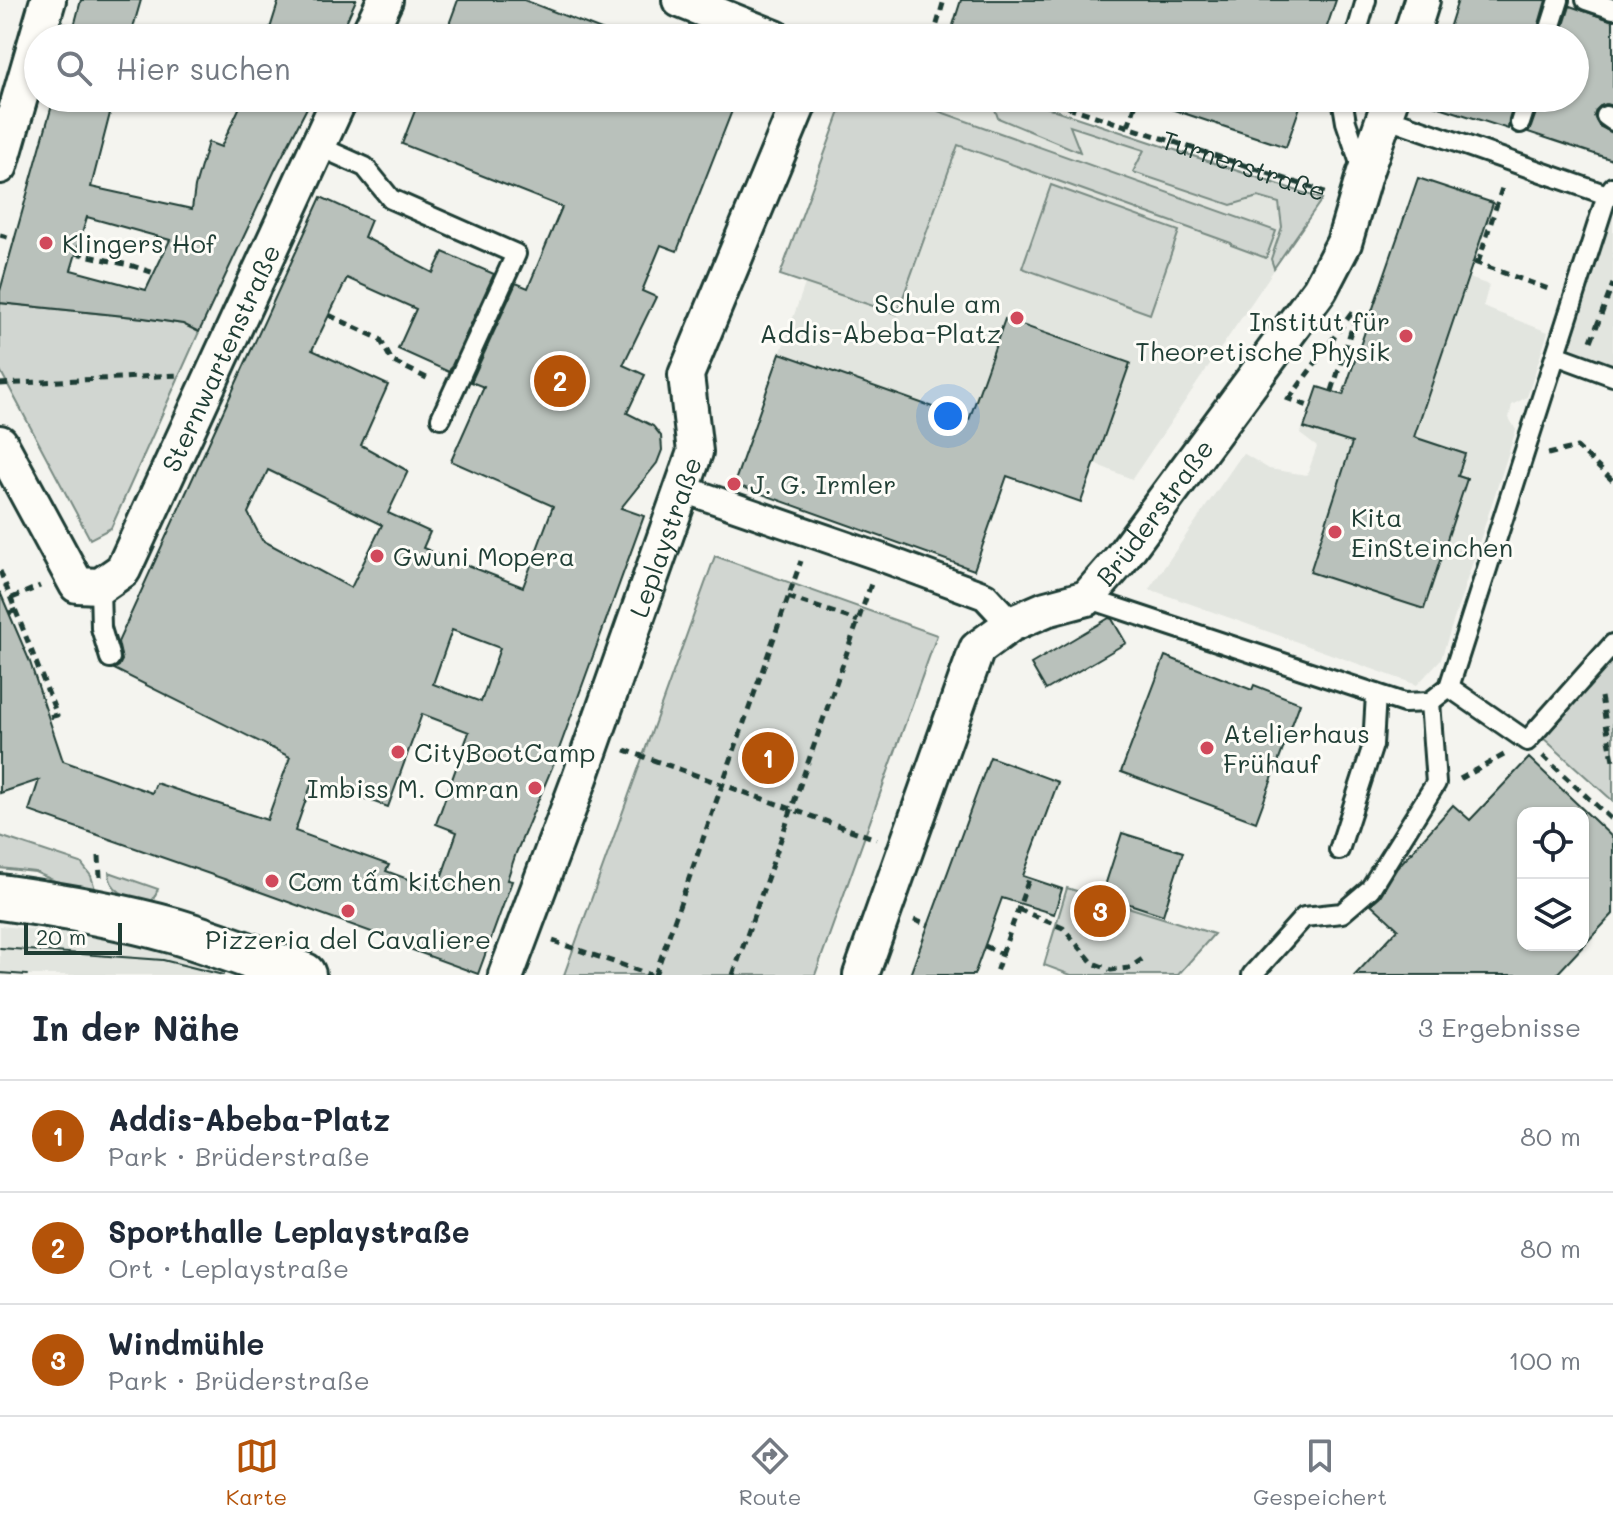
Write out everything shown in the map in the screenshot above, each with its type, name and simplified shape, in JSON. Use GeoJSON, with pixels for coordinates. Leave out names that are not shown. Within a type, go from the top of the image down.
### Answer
{"type":"FeatureCollection","features":[{"type":"Feature","properties":{"kind":"main road"},"geometry":{"type":"LineString","coordinates":[[0,897],[152,925],[303,975]]}},
{"type":"Feature","properties":{"kind":"street"},"geometry":{"type":"LineString","coordinates":[[41,24],[48,0]]}},
{"type":"Feature","properties":{"kind":"street"},"geometry":{"type":"LineString","coordinates":[[374,24],[385,0]]}},
{"type":"Feature","properties":{"kind":"street"},"geometry":{"type":"LineString","coordinates":[[680,0],[740,24]]}},
{"type":"Feature","properties":{"kind":"street"},"geometry":{"type":"LineString","coordinates":[[1414,24],[1422,0]]}},
{"type":"Feature","properties":{"kind":"street"},"geometry":{"type":"LineString","coordinates":[[0,166],[24,83]]}},
{"type":"Feature","properties":{"kind":"street","name":"Sternwartenstraße"},"geometry":{"type":"LineString","coordinates":[[88,586],[123,570],[334,112]]}},
{"type":"Feature","properties":{"kind":"street","name":"Leplaystraße"},"geometry":{"type":"LineString","coordinates":[[506,975],[594,740],[695,452],[686,375],[795,112]]}},
{"type":"Feature","properties":{"kind":"street","name":"Brüderstraße"},"geometry":{"type":"LineString","coordinates":[[861,975],[977,649],[1011,624],[1046,609],[1087,598],[1120,560],[1320,289],[1344,243],[1386,112]]}},
{"type":"Feature","properties":{"kind":"street"},"geometry":{"type":"LineString","coordinates":[[0,443],[88,586]]}},
{"type":"Feature","properties":{"kind":"street"},"geometry":{"type":"LineString","coordinates":[[683,489],[985,596],[1011,624]]}},
{"type":"Feature","properties":{"kind":"lane"},"geometry":{"type":"LineString","coordinates":[[1359,24],[1366,0]]}},
{"type":"Feature","properties":{"kind":"lane"},"geometry":{"type":"LineString","coordinates":[[1551,24],[1559,0]]}},
{"type":"Feature","properties":{"kind":"lane"},"geometry":{"type":"LineString","coordinates":[[1586,0],[1613,9]]}},
{"type":"Feature","properties":{"kind":"lane"},"geometry":{"type":"LineString","coordinates":[[1344,112],[1360,188]]}},
{"type":"Feature","properties":{"kind":"lane"},"geometry":{"type":"LineString","coordinates":[[1087,598],[1404,703],[1430,702],[1449,687],[1610,191],[1511,161],[1399,112]]}},
{"type":"Feature","properties":{"kind":"lane"},"geometry":{"type":"LineString","coordinates":[[1520,123],[1524,112]]}},
{"type":"Feature","properties":{"kind":"lane"},"geometry":{"type":"LineString","coordinates":[[318,146],[365,167],[391,199],[516,254],[441,418]]}},
{"type":"Feature","properties":{"kind":"lane"},"geometry":{"type":"LineString","coordinates":[[1556,355],[1613,376]]}},
{"type":"Feature","properties":{"kind":"lane"},"geometry":{"type":"LineString","coordinates":[[88,586],[110,658]]}},
{"type":"Feature","properties":{"kind":"lane"},"geometry":{"type":"LineString","coordinates":[[101,628],[119,638]]}},
{"type":"Feature","properties":{"kind":"lane"},"geometry":{"type":"LineString","coordinates":[[1449,687],[1527,741],[1613,644]]}},
{"type":"Feature","properties":{"kind":"lane"},"geometry":{"type":"LineString","coordinates":[[1339,850],[1373,745],[1376,694]]}},
{"type":"Feature","properties":{"kind":"lane"},"geometry":{"type":"LineString","coordinates":[[1252,975],[1304,917],[1342,913],[1370,889],[1436,783],[1430,702]]}},
{"type":"Feature","properties":{"kind":"path"},"geometry":{"type":"LineString","coordinates":[[937,24],[944,0]]}},
{"type":"Feature","properties":{"kind":"path","name":"Turnerstraße"},"geometry":{"type":"LineString","coordinates":[[1084,112],[1360,188]]}},
{"type":"Feature","properties":{"kind":"path"},"geometry":{"type":"LineString","coordinates":[[1128,126],[1133,112]]}},
{"type":"Feature","properties":{"kind":"path"},"geometry":{"type":"LineString","coordinates":[[1511,161],[1476,262],[1574,299]]}},
{"type":"Feature","properties":{"kind":"path"},"geometry":{"type":"LineString","coordinates":[[0,235],[15,239]]}},
{"type":"Feature","properties":{"kind":"path"},"geometry":{"type":"LineString","coordinates":[[76,253],[154,273]]}},
{"type":"Feature","properties":{"kind":"path"},"geometry":{"type":"LineString","coordinates":[[1587,352],[1611,281]]}},
{"type":"Feature","properties":{"kind":"path"},"geometry":{"type":"LineString","coordinates":[[1289,399],[1351,314],[1356,315],[1332,391]]}},
{"type":"Feature","properties":{"kind":"path"},"geometry":{"type":"LineString","coordinates":[[329,315],[380,339],[392,361],[453,390]]}},
{"type":"Feature","properties":{"kind":"path"},"geometry":{"type":"LineString","coordinates":[[0,384],[213,373]]}},
{"type":"Feature","properties":{"kind":"path"},"geometry":{"type":"LineString","coordinates":[[1522,460],[1577,447],[1613,481]]}},
{"type":"Feature","properties":{"kind":"path"},"geometry":{"type":"LineString","coordinates":[[522,930],[653,975],[811,533]]}},
{"type":"Feature","properties":{"kind":"path"},"geometry":{"type":"LineString","coordinates":[[733,975],[880,557]]}},
{"type":"Feature","properties":{"kind":"path"},"geometry":{"type":"LineString","coordinates":[[0,571],[57,715],[49,717]]}},
{"type":"Feature","properties":{"kind":"path"},"geometry":{"type":"LineString","coordinates":[[12,598],[34,589]]}},
{"type":"Feature","properties":{"kind":"path"},"geometry":{"type":"LineString","coordinates":[[788,597],[858,621]]}},
{"type":"Feature","properties":{"kind":"path"},"geometry":{"type":"LineString","coordinates":[[9,613],[17,610]]}},
{"type":"Feature","properties":{"kind":"path"},"geometry":{"type":"LineString","coordinates":[[1595,665],[1613,760]]}},
{"type":"Feature","properties":{"kind":"path"},"geometry":{"type":"LineString","coordinates":[[594,740],[906,850]]}},
{"type":"Feature","properties":{"kind":"path"},"geometry":{"type":"LineString","coordinates":[[1436,783],[1464,778],[1527,741],[1613,821]]}},
{"type":"Feature","properties":{"kind":"path"},"geometry":{"type":"LineString","coordinates":[[995,975],[1029,879]]}},
{"type":"Feature","properties":{"kind":"path"},"geometry":{"type":"LineString","coordinates":[[1018,909],[1063,928],[1093,963],[1111,970],[1129,968],[1144,958]]}},
{"type":"Feature","properties":{"kind":"path"},"geometry":{"type":"LineString","coordinates":[[985,946],[1002,954]]}},
{"type":"Feature","properties":{"kind":"shaded area","name":"Schule am Addis-Abeba-Platz"},"geometry":{"type":"Polygon","coordinates":[[[840,112],[1061,112],[1322,199],[1132,479],[1095,464],[1081,502],[1007,477],[974,570],[734,484],[805,284],[780,275],[840,112]]]}},
{"type":"Feature","properties":{"kind":"shaded area"},"geometry":{"type":"Polygon","coordinates":[[[840,112],[941,112],[1276,231],[1266,258],[958,145],[897,314],[780,275],[840,112]]]}},
{"type":"Feature","properties":{"kind":"shaded area"},"geometry":{"type":"Polygon","coordinates":[[[996,112],[1061,112],[1322,199],[1274,268],[1271,259],[1282,227],[1279,203],[1258,197],[1231,205],[1133,172],[1144,150],[1070,126],[1080,152],[998,118],[996,112]]]}},
{"type":"Feature","properties":{"kind":"shaded area"},"geometry":{"type":"Polygon","coordinates":[[[1051,185],[1179,231],[1150,314],[1022,268],[1051,185]]]}},
{"type":"Feature","properties":{"kind":"shaded area"},"geometry":{"type":"Polygon","coordinates":[[[1613,187],[1613,376],[1556,355],[1613,187]]]}},
{"type":"Feature","properties":{"kind":"shaded area","name":"Kita EinSteinchen"},"geometry":{"type":"Polygon","coordinates":[[[1469,278],[1489,285],[1483,307],[1548,332],[1527,397],[1512,405],[1509,418],[1516,430],[1441,659],[1417,685],[1149,589],[1243,453],[1269,469],[1307,475],[1317,447],[1300,434],[1318,387],[1420,420],[1469,278]]]}},
{"type":"Feature","properties":{"kind":"shaded area"},"geometry":{"type":"Polygon","coordinates":[[[0,303],[144,318],[183,324],[199,332],[111,528],[90,539],[0,370],[0,303]]]}},
{"type":"Feature","properties":{"kind":"shaded area"},"geometry":{"type":"Polygon","coordinates":[[[715,556],[937,635],[815,975],[564,975],[715,556]]]}},
{"type":"Feature","properties":{"kind":"shaded area"},"geometry":{"type":"Polygon","coordinates":[[[1613,655],[1613,801],[1542,737],[1613,655]]]}},
{"type":"Feature","properties":{"kind":"shaded area"},"geometry":{"type":"Polygon","coordinates":[[[0,836],[81,863],[91,876],[96,892],[75,890],[35,872],[0,868],[0,836]]]}},
{"type":"Feature","properties":{"kind":"shaded area"},"geometry":{"type":"Polygon","coordinates":[[[109,872],[158,889],[151,904],[118,890],[109,872]]]}},
{"type":"Feature","properties":{"kind":"shaded area"},"geometry":{"type":"Polygon","coordinates":[[[1067,888],[1214,934],[1178,975],[1071,975],[1044,965],[1067,888]]]}},
{"type":"Feature","properties":{"kind":"shaded area"},"geometry":{"type":"Polygon","coordinates":[[[0,926],[123,938],[273,975],[0,975],[0,926]]]}},
{"type":"Feature","properties":{"kind":"building"},"geometry":{"type":"Polygon","coordinates":[[[81,0],[141,0],[134,24],[75,24],[81,0]]]}},
{"type":"Feature","properties":{"kind":"building"},"geometry":{"type":"Polygon","coordinates":[[[279,0],[356,0],[345,24],[271,24],[279,0]]]}},
{"type":"Feature","properties":{"kind":"building"},"geometry":{"type":"Polygon","coordinates":[[[458,0],[524,0],[586,24],[449,24],[458,0]]]}},
{"type":"Feature","properties":{"kind":"building"},"geometry":{"type":"Polygon","coordinates":[[[961,0],[1336,0],[1328,24],[953,24],[961,0]]]}},
{"type":"Feature","properties":{"kind":"building"},"geometry":{"type":"Polygon","coordinates":[[[1458,0],[1546,0],[1539,24],[1450,24],[1458,0]]]}},
{"type":"Feature","properties":{"kind":"building"},"geometry":{"type":"Polygon","coordinates":[[[1570,6],[1613,21],[1613,106],[1600,106],[1594,116],[1599,126],[1613,133],[1613,160],[1528,132],[1536,112],[1589,112],[1589,24],[1564,24],[1570,6]]]}},
{"type":"Feature","properties":{"kind":"building"},"geometry":{"type":"Polygon","coordinates":[[[50,112],[110,112],[91,187],[192,209],[208,142],[221,147],[237,112],[305,112],[199,332],[183,324],[144,318],[0,303],[0,291],[50,112]],[[87,217],[71,270],[146,290],[170,240],[87,217]]]}},
{"type":"Feature","properties":{"kind":"building"},"geometry":{"type":"Polygon","coordinates":[[[415,112],[732,112],[677,251],[661,245],[642,291],[656,297],[623,365],[645,375],[627,413],[653,426],[661,436],[662,450],[657,463],[621,508],[644,516],[554,763],[516,853],[507,880],[512,881],[478,974],[404,947],[405,944],[29,811],[39,780],[0,793],[0,592],[30,662],[63,761],[152,793],[156,783],[267,820],[290,757],[114,669],[122,660],[118,642],[321,197],[371,220],[364,237],[433,273],[443,252],[494,274],[449,372],[398,349],[416,309],[347,278],[312,350],[388,385],[361,445],[408,471],[388,513],[430,532],[423,548],[523,587],[553,506],[451,461],[484,387],[471,382],[516,283],[528,288],[562,207],[402,144],[415,112]],[[268,470],[248,513],[262,540],[351,588],[382,525],[268,470]],[[452,630],[433,684],[481,702],[500,648],[452,630]],[[422,714],[388,807],[313,780],[295,831],[389,865],[386,871],[437,890],[457,832],[436,824],[469,732],[422,714]]]}},
{"type":"Feature","properties":{"kind":"building"},"geometry":{"type":"Polygon","coordinates":[[[1180,112],[1298,112],[1286,147],[1180,112]]]}},
{"type":"Feature","properties":{"kind":"building"},"geometry":{"type":"Polygon","coordinates":[[[1455,112],[1511,112],[1508,129],[1455,112]]]}},
{"type":"Feature","properties":{"kind":"building"},"geometry":{"type":"Polygon","coordinates":[[[1418,178],[1493,203],[1414,437],[1465,454],[1458,476],[1467,479],[1424,609],[1310,572],[1352,443],[1304,428],[1318,387],[1343,395],[1418,178]]]}},
{"type":"Feature","properties":{"kind":"building"},"geometry":{"type":"Polygon","coordinates":[[[1005,319],[1130,363],[1081,502],[1007,476],[974,570],[734,484],[780,353],[969,420],[1005,319]]]}},
{"type":"Feature","properties":{"kind":"building"},"geometry":{"type":"Polygon","coordinates":[[[1109,618],[1126,643],[1046,690],[1031,664],[1109,618]]]}},
{"type":"Feature","properties":{"kind":"building","name":"Atelierhaus Frühauf"},"geometry":{"type":"Polygon","coordinates":[[[1165,656],[1252,690],[1254,685],[1300,703],[1256,822],[1121,772],[1165,656]]]}},
{"type":"Feature","properties":{"kind":"building"},"geometry":{"type":"Polygon","coordinates":[[[990,757],[1058,782],[1023,876],[1062,889],[1054,914],[1002,898],[974,975],[910,975],[990,757]]]}},
{"type":"Feature","properties":{"kind":"building"},"geometry":{"type":"Polygon","coordinates":[[[1529,758],[1580,807],[1517,807],[1517,951],[1578,951],[1556,975],[1355,975],[1398,929],[1371,904],[1380,896],[1397,868],[1453,805],[1470,820],[1529,758]]]}},
{"type":"Feature","properties":{"kind":"building"},"geometry":{"type":"Polygon","coordinates":[[[1589,815],[1613,838],[1613,914],[1589,940],[1589,815]]]}},
{"type":"Feature","properties":{"kind":"building"},"geometry":{"type":"Polygon","coordinates":[[[1122,833],[1183,852],[1163,915],[1102,895],[1122,833]]]}},
{"type":"Feature","properties":{"kind":"tram line"},"geometry":{"type":"LineString","coordinates":[[0,948],[163,960],[223,975]]}},
{"type":"Feature","properties":{"kind":"tram line"},"geometry":{"type":"LineString","coordinates":[[0,973],[27,975]]}},
{"type":"Feature","properties":{"kind":"place","name":"Klingers Hof"},"geometry":{"type":"Point","coordinates":[46,243]}},
{"type":"Feature","properties":{"kind":"place","name":"Schule am Addis-Abeba-Platz"},"geometry":{"type":"Point","coordinates":[1017,318]}},
{"type":"Feature","properties":{"kind":"place","name":"Institut für Theoretische Physik"},"geometry":{"type":"Point","coordinates":[1406,336]}},
{"type":"Feature","properties":{"kind":"place","name":"Sporthalle Leplaystraße"},"geometry":{"type":"Point","coordinates":[560,381]}},
{"type":"Feature","properties":{"kind":"place","name":"J. G. Irmler"},"geometry":{"type":"Point","coordinates":[734,484]}},
{"type":"Feature","properties":{"kind":"place","name":"Kita EinSteinchen"},"geometry":{"type":"Point","coordinates":[1335,532]}},
{"type":"Feature","properties":{"kind":"place","name":"Gwuni Mopera"},"geometry":{"type":"Point","coordinates":[377,556]}},
{"type":"Feature","properties":{"kind":"place","name":"Atelierhaus Frühauf"},"geometry":{"type":"Point","coordinates":[1207,748]}},
{"type":"Feature","properties":{"kind":"place","name":"CityBootCamp"},"geometry":{"type":"Point","coordinates":[398,752]}},
{"type":"Feature","properties":{"kind":"place","name":"Addis-Abeba-Platz"},"geometry":{"type":"Point","coordinates":[768,758]}},
{"type":"Feature","properties":{"kind":"place","name":"Imbiss M. Omran"},"geometry":{"type":"Point","coordinates":[535,788]}},
{"type":"Feature","properties":{"kind":"place","name":"Cơm tấm kitchen"},"geometry":{"type":"Point","coordinates":[272,881]}},
{"type":"Feature","properties":{"kind":"place","name":"Pizzeria del Cavaliere"},"geometry":{"type":"Point","coordinates":[348,911]}},
{"type":"Feature","properties":{"kind":"place","name":"Windmühle"},"geometry":{"type":"Point","coordinates":[1100,911]}}]}
